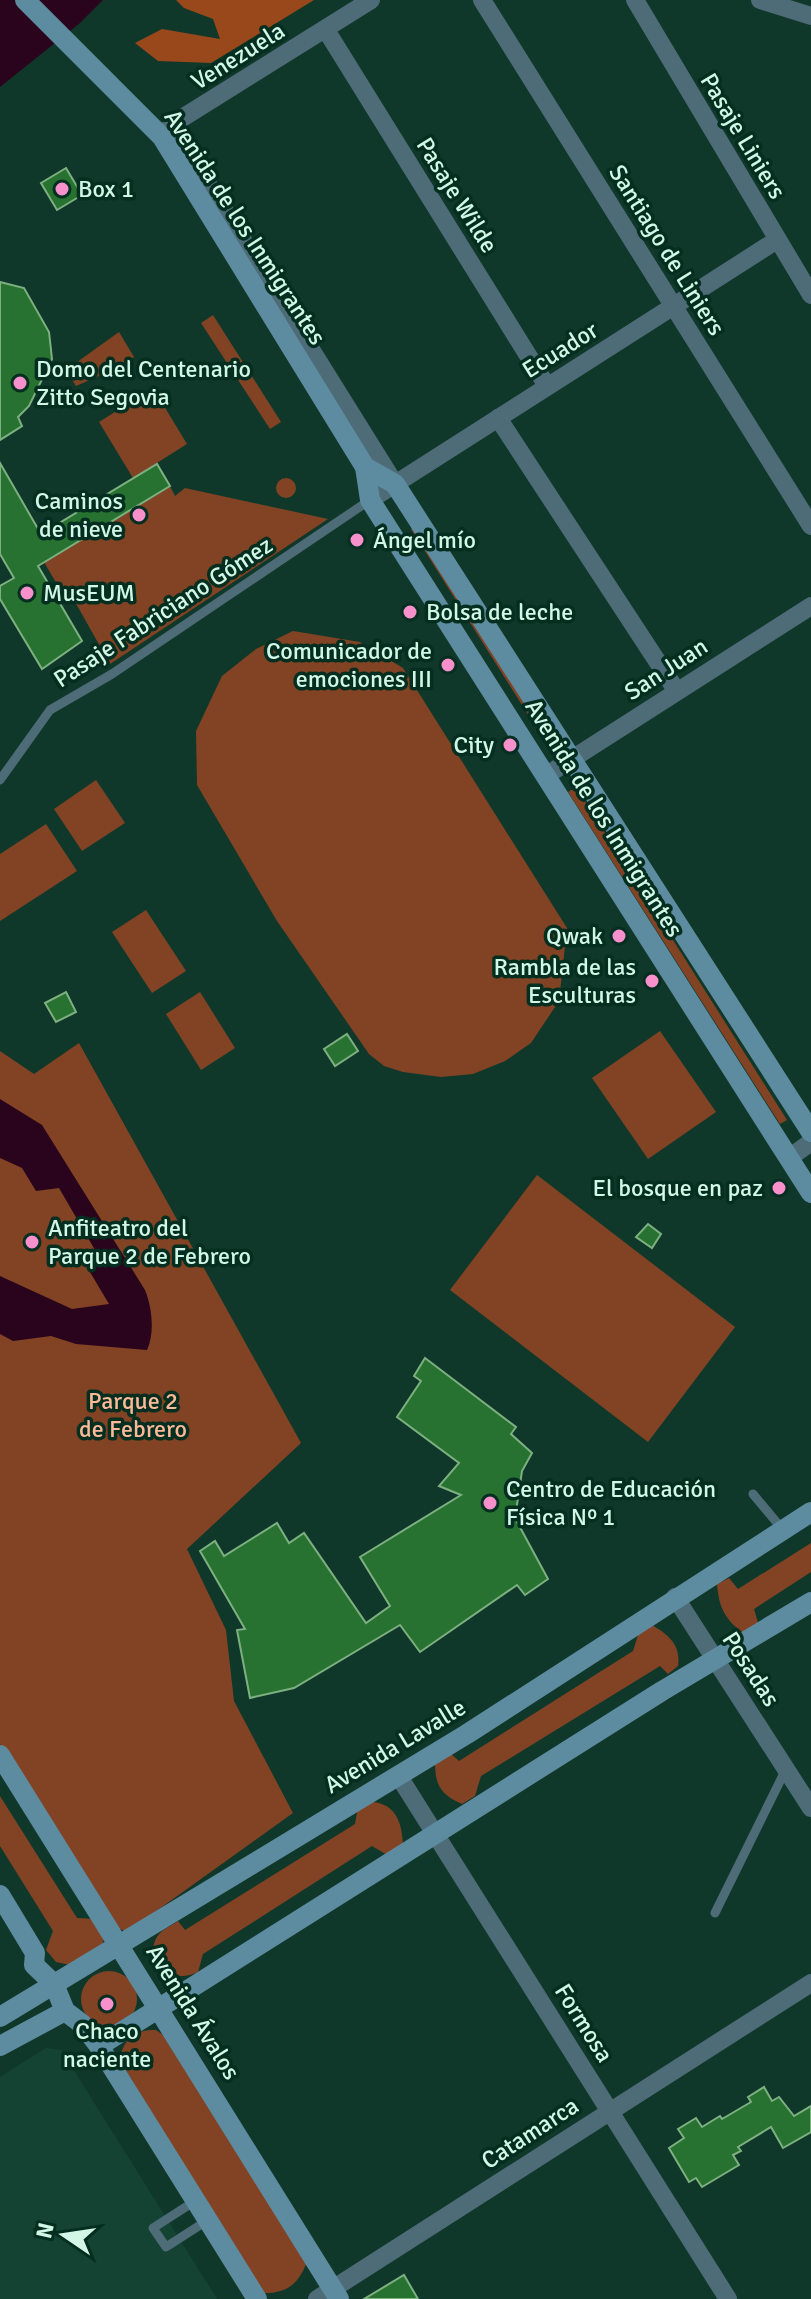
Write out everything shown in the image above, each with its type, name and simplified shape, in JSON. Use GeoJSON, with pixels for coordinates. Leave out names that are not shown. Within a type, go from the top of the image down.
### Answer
{"type":"FeatureCollection","features":[{"type":"Feature","properties":{"kind":"main road","name":"Avenida de los Inmigrantes"},"geometry":{"type":"LineString","coordinates":[[25,0],[162,137],[365,467],[370,500],[811,1193]]}},
{"type":"Feature","properties":{"kind":"main road","name":"Avenida de los Inmigrantes"},"geometry":{"type":"LineString","coordinates":[[365,467],[395,484],[811,1132]]}},
{"type":"Feature","properties":{"kind":"main road","name":"Avenida Lavalle"},"geometry":{"type":"LineString","coordinates":[[0,2017],[467,1734],[811,1512]]}},
{"type":"Feature","properties":{"kind":"main road"},"geometry":{"type":"LineString","coordinates":[[99,2046],[662,1691],[717,1661],[811,1602]]}},
{"type":"Feature","properties":{"kind":"main road","name":"Avenida Ávalos"},"geometry":{"type":"LineString","coordinates":[[0,1755],[161,2008],[330,2296]]}},
{"type":"Feature","properties":{"kind":"main road"},"geometry":{"type":"LineString","coordinates":[[0,1895],[35,1953],[34,1965],[54,1984],[65,2011],[82,2024],[99,2046],[257,2299]]}},
{"type":"Feature","properties":{"kind":"main road"},"geometry":{"type":"LineString","coordinates":[[0,2046],[65,2011]]}},
{"type":"Feature","properties":{"kind":"street","name":"Venezuela"},"geometry":{"type":"LineString","coordinates":[[171,125],[371,0]]}},
{"type":"Feature","properties":{"kind":"street","name":"Santiago de Liniers"},"geometry":{"type":"LineString","coordinates":[[482,0],[811,526]]}},
{"type":"Feature","properties":{"kind":"street","name":"Pasaje Liniers"},"geometry":{"type":"LineString","coordinates":[[635,0],[811,295]]}},
{"type":"Feature","properties":{"kind":"street"},"geometry":{"type":"LineString","coordinates":[[760,0],[811,16]]}},
{"type":"Feature","properties":{"kind":"street","name":"Pasaje Wilde"},"geometry":{"type":"LineString","coordinates":[[326,30],[547,386]]}},
{"type":"Feature","properties":{"kind":"street","name":"Avenida de los Inmigrantes"},"geometry":{"type":"LineString","coordinates":[[171,125],[395,484]]}},
{"type":"Feature","properties":{"kind":"street","name":"Ecuador"},"geometry":{"type":"LineString","coordinates":[[370,500],[777,240]]}},
{"type":"Feature","properties":{"kind":"street"},"geometry":{"type":"LineString","coordinates":[[498,418],[676,690]]}},
{"type":"Feature","properties":{"kind":"street","name":"San Juan"},"geometry":{"type":"LineString","coordinates":[[547,775],[811,606]]}},
{"type":"Feature","properties":{"kind":"street"},"geometry":{"type":"LineString","coordinates":[[789,1158],[811,1142]]}},
{"type":"Feature","properties":{"kind":"street","name":"Posadas"},"geometry":{"type":"LineString","coordinates":[[675,1597],[811,1808]]}},
{"type":"Feature","properties":{"kind":"street","name":"Formosa"},"geometry":{"type":"LineString","coordinates":[[398,1775],[728,2299]]}},
{"type":"Feature","properties":{"kind":"street","name":"Catamarca"},"geometry":{"type":"LineString","coordinates":[[330,2296],[611,2110],[811,1983]]}},
{"type":"Feature","properties":{"kind":"lane","name":"Pasaje Fabriciano Gómez"},"geometry":{"type":"LineString","coordinates":[[0,780],[50,710],[112,674],[370,500]]}},
{"type":"Feature","properties":{"kind":"lane"},"geometry":{"type":"LineString","coordinates":[[753,1494],[783,1530]]}},
{"type":"Feature","properties":{"kind":"lane"},"geometry":{"type":"LineString","coordinates":[[715,1913],[786,1769]]}},
{"type":"Feature","properties":{"kind":"lane"},"geometry":{"type":"LineString","coordinates":[[195,2201],[153,2228],[166,2247],[208,2220]]}},
{"type":"Feature","properties":{"kind":"shaded area"},"geometry":{"type":"Polygon","coordinates":[[[0,0],[103,0],[80,23],[0,87],[0,0]]]}},
{"type":"Feature","properties":{"kind":"shaded area"},"geometry":{"type":"Polygon","coordinates":[[[176,0],[314,0],[211,63],[158,61],[135,43],[162,29],[220,39],[213,19],[184,8],[176,0]]]}},
{"type":"Feature","properties":{"kind":"shaded area"},"geometry":{"type":"Polygon","coordinates":[[[0,1099],[42,1125],[145,1290],[152,1320],[147,1350],[76,1344],[51,1336],[13,1341],[0,1334],[0,1276],[72,1309],[109,1304],[84,1262],[95,1250],[59,1188],[36,1191],[22,1168],[0,1158],[0,1099]]]}},
{"type":"Feature","properties":{"kind":"shaded area"},"geometry":{"type":"Polygon","coordinates":[[[46,2048],[61,2050],[217,2299],[0,2299],[0,2077],[46,2048]]]}},
{"type":"Feature","properties":{"kind":"green space"},"geometry":{"type":"Polygon","coordinates":[[[213,315],[281,422],[270,429],[201,323],[213,315]]]}},
{"type":"Feature","properties":{"kind":"green space"},"geometry":{"type":"Polygon","coordinates":[[[119,332],[134,357],[124,365],[76,386],[66,370],[119,332]]]}},
{"type":"Feature","properties":{"kind":"green space"},"geometry":{"type":"Polygon","coordinates":[[[153,388],[187,444],[133,478],[99,422],[153,388]]]}},
{"type":"Feature","properties":{"kind":"green space"},"geometry":{"type":"Polygon","coordinates":[[[286,478],[293,481],[296,488],[293,495],[286,498],[279,495],[276,488],[279,481],[286,478]]]}},
{"type":"Feature","properties":{"kind":"green space"},"geometry":{"type":"Polygon","coordinates":[[[170,486],[175,496],[185,488],[328,519],[110,664],[74,600],[68,603],[44,562],[170,486]]]}},
{"type":"Feature","properties":{"kind":"green space"},"geometry":{"type":"Polygon","coordinates":[[[418,525],[546,733],[541,735],[411,529],[418,525]]]}},
{"type":"Feature","properties":{"kind":"green space"},"geometry":{"type":"Polygon","coordinates":[[[293,631],[360,642],[403,668],[567,928],[559,1001],[531,1043],[505,1061],[473,1074],[441,1077],[384,1066],[369,1054],[277,921],[197,785],[196,731],[222,676],[256,649],[293,631]]]}},
{"type":"Feature","properties":{"kind":"green space"},"geometry":{"type":"Polygon","coordinates":[[[96,780],[125,823],[82,851],[54,809],[96,780]]]}},
{"type":"Feature","properties":{"kind":"green space"},"geometry":{"type":"Polygon","coordinates":[[[576,787],[787,1120],[780,1124],[568,792],[576,787]]]}},
{"type":"Feature","properties":{"kind":"green space"},"geometry":{"type":"Polygon","coordinates":[[[46,824],[77,871],[0,921],[0,854],[46,824]]]}},
{"type":"Feature","properties":{"kind":"green space"},"geometry":{"type":"Polygon","coordinates":[[[146,910],[186,971],[152,993],[112,932],[146,910]]]}},
{"type":"Feature","properties":{"kind":"green space"},"geometry":{"type":"Polygon","coordinates":[[[200,992],[235,1048],[201,1070],[166,1014],[200,992]]]}},
{"type":"Feature","properties":{"kind":"green space"},"geometry":{"type":"Polygon","coordinates":[[[660,1031],[716,1112],[648,1159],[592,1078],[660,1031]]]}},
{"type":"Feature","properties":{"kind":"green space","name":"Parque 2 de Febrero"},"geometry":{"type":"Polygon","coordinates":[[[79,1043],[301,1443],[187,1549],[226,1630],[234,1701],[293,1813],[127,1932],[113,1926],[0,1744],[0,1051],[34,1074],[79,1043]]]}},
{"type":"Feature","properties":{"kind":"green space"},"geometry":{"type":"Polygon","coordinates":[[[537,1175],[735,1327],[648,1442],[450,1290],[537,1175]]]}},
{"type":"Feature","properties":{"kind":"green space"},"geometry":{"type":"Polygon","coordinates":[[[811,1543],[811,1572],[754,1609],[759,1626],[745,1634],[738,1629],[724,1613],[717,1584],[729,1578],[738,1589],[811,1543]]]}},
{"type":"Feature","properties":{"kind":"green space"},"geometry":{"type":"Polygon","coordinates":[[[652,1625],[672,1641],[678,1652],[678,1666],[668,1674],[660,1666],[481,1776],[475,1796],[462,1804],[443,1792],[437,1782],[435,1760],[449,1752],[459,1761],[633,1651],[639,1632],[652,1625]]]}},
{"type":"Feature","properties":{"kind":"green space"},"geometry":{"type":"Polygon","coordinates":[[[0,1796],[77,1918],[95,1919],[105,1935],[101,1949],[75,1966],[56,1962],[46,1950],[53,1931],[0,1846],[0,1796]]]}},
{"type":"Feature","properties":{"kind":"green space"},"geometry":{"type":"Polygon","coordinates":[[[372,1802],[393,1811],[399,1823],[403,1845],[389,1856],[372,1846],[203,1954],[198,1972],[176,1975],[160,1966],[153,1949],[155,1940],[163,1931],[178,1921],[185,1930],[355,1824],[358,1807],[372,1802]]]}},
{"type":"Feature","properties":{"kind":"green space"},"geometry":{"type":"Polygon","coordinates":[[[109,1971],[129,1979],[137,1999],[129,2019],[109,2027],[89,2019],[81,1999],[89,1979],[109,1971]]]}},
{"type":"Feature","properties":{"kind":"green space"},"geometry":{"type":"Polygon","coordinates":[[[156,2030],[166,2037],[307,2262],[300,2277],[284,2290],[261,2293],[119,2059],[124,2046],[137,2033],[156,2030]]]}},
{"type":"Feature","properties":{"kind":"building","name":"Box 1"},"geometry":{"type":"Polygon","coordinates":[[[66,168],[82,195],[57,210],[41,183],[66,168]]]}},
{"type":"Feature","properties":{"kind":"building","name":"Domo del Centenario Zitto Segovia"},"geometry":{"type":"Polygon","coordinates":[[[0,282],[24,288],[49,332],[52,359],[29,406],[18,417],[22,426],[0,440],[0,282]]]}},
{"type":"Feature","properties":{"kind":"building"},"geometry":{"type":"Polygon","coordinates":[[[0,463],[41,534],[157,464],[170,486],[38,566],[82,641],[42,669],[0,599],[0,586],[14,578],[0,554],[0,463]]]}},
{"type":"Feature","properties":{"kind":"building"},"geometry":{"type":"Polygon","coordinates":[[[66,992],[76,1012],[56,1022],[45,1003],[66,992]]]}},
{"type":"Feature","properties":{"kind":"building"},"geometry":{"type":"Polygon","coordinates":[[[347,1034],[358,1051],[335,1066],[324,1049],[347,1034]]]}},
{"type":"Feature","properties":{"kind":"building"},"geometry":{"type":"Polygon","coordinates":[[[648,1224],[661,1234],[652,1248],[636,1237],[648,1224]]]}},
{"type":"Feature","properties":{"kind":"building"},"geometry":{"type":"Polygon","coordinates":[[[425,1358],[516,1427],[511,1434],[532,1453],[522,1471],[515,1518],[548,1579],[525,1595],[517,1585],[420,1652],[400,1625],[294,1688],[250,1698],[237,1630],[245,1629],[200,1551],[215,1541],[224,1556],[277,1523],[289,1543],[304,1533],[366,1623],[390,1606],[360,1557],[461,1495],[439,1486],[459,1463],[397,1417],[421,1381],[414,1376],[425,1358]]]}},
{"type":"Feature","properties":{"kind":"building"},"geometry":{"type":"Polygon","coordinates":[[[764,2087],[772,2101],[779,2097],[794,2116],[811,2106],[811,2132],[783,2148],[771,2127],[738,2147],[741,2151],[733,2155],[739,2165],[702,2187],[696,2178],[689,2182],[669,2148],[684,2138],[678,2129],[696,2118],[702,2127],[720,2116],[722,2119],[751,2102],[748,2097],[764,2087]]]}},
{"type":"Feature","properties":{"kind":"building"},"geometry":{"type":"Polygon","coordinates":[[[404,2275],[418,2299],[364,2299],[404,2275]]]}},
{"type":"Feature","properties":{"kind":"place","name":"Box 1"},"geometry":{"type":"Point","coordinates":[62,189]}},
{"type":"Feature","properties":{"kind":"place","name":"Domo del Centenario Zitto Segovia"},"geometry":{"type":"Point","coordinates":[20,383]}},
{"type":"Feature","properties":{"kind":"place","name":"Caminos de nieve"},"geometry":{"type":"Point","coordinates":[139,515]}},
{"type":"Feature","properties":{"kind":"place","name":"Ángel mío"},"geometry":{"type":"Point","coordinates":[357,540]}},
{"type":"Feature","properties":{"kind":"place","name":"MusEUM"},"geometry":{"type":"Point","coordinates":[27,593]}},
{"type":"Feature","properties":{"kind":"place","name":"Bolsa de leche"},"geometry":{"type":"Point","coordinates":[410,612]}},
{"type":"Feature","properties":{"kind":"place","name":"Comunicador de emociones III"},"geometry":{"type":"Point","coordinates":[448,665]}},
{"type":"Feature","properties":{"kind":"place","name":"City"},"geometry":{"type":"Point","coordinates":[510,745]}},
{"type":"Feature","properties":{"kind":"place","name":"Qwak"},"geometry":{"type":"Point","coordinates":[619,936]}},
{"type":"Feature","properties":{"kind":"place","name":"Rambla de las Esculturas"},"geometry":{"type":"Point","coordinates":[652,981]}},
{"type":"Feature","properties":{"kind":"place","name":"El bosque en paz"},"geometry":{"type":"Point","coordinates":[779,1188]}},
{"type":"Feature","properties":{"kind":"place","name":"Anfiteatro del Parque 2 de Febrero"},"geometry":{"type":"Point","coordinates":[32,1242]}},
{"type":"Feature","properties":{"kind":"place","name":"Centro de Educación Física Nº 1"},"geometry":{"type":"Point","coordinates":[490,1503]}},
{"type":"Feature","properties":{"kind":"place","name":"Chaco naciente"},"geometry":{"type":"Point","coordinates":[107,2004]}}]}
